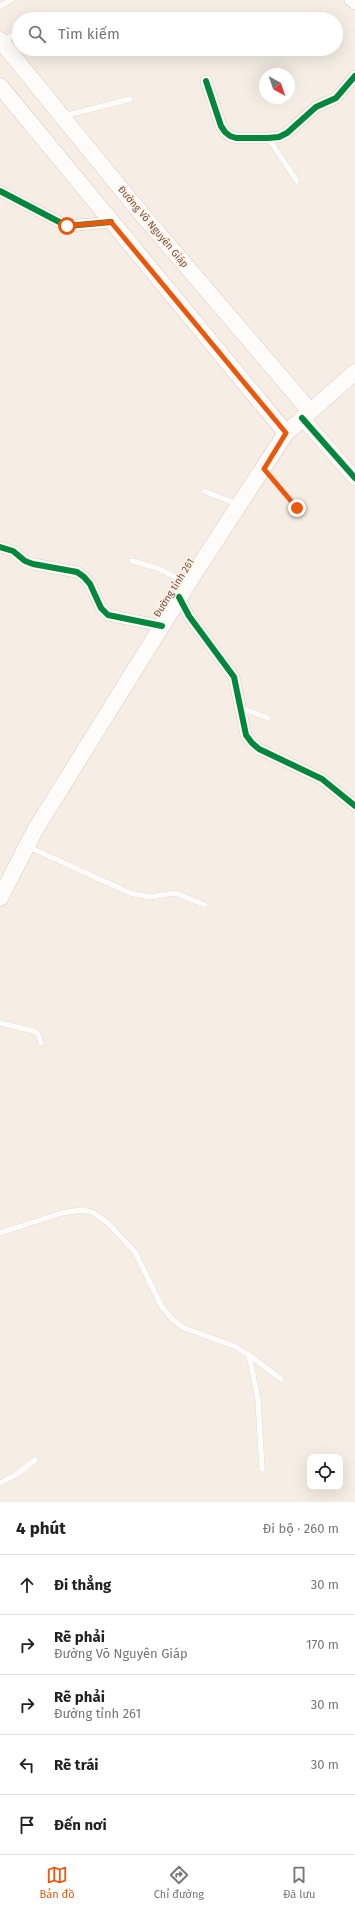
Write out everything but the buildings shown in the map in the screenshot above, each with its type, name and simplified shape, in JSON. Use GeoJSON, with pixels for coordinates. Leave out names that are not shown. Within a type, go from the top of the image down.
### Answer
{"type":"FeatureCollection","features":[{"type":"Feature","properties":{"kind":"main road","name":"Đường Võ Nguyên Giáp"},"geometry":{"type":"LineString","coordinates":[[1,41],[12,55]]}},
{"type":"Feature","properties":{"kind":"main road","name":"Đường Võ Nguyên Giáp"},"geometry":{"type":"LineString","coordinates":[[13,56],[306,414]]}},
{"type":"Feature","properties":{"kind":"main road"},"geometry":{"type":"LineString","coordinates":[[0,86],[286,433]]}},
{"type":"Feature","properties":{"kind":"main road","name":"Đường tỉnh 261"},"geometry":{"type":"LineString","coordinates":[[0,898],[26,846],[180,597],[286,433],[355,372]]}},
{"type":"Feature","properties":{"kind":"street"},"geometry":{"type":"LineString","coordinates":[[350,0],[355,4]]}},
{"type":"Feature","properties":{"kind":"street"},"geometry":{"type":"LineString","coordinates":[[206,81],[220,126],[225,132],[236,138],[268,138],[279,137],[287,133],[316,107],[336,98],[355,76]]}},
{"type":"Feature","properties":{"kind":"street"},"geometry":{"type":"LineString","coordinates":[[0,191],[67,226],[111,222]]}},
{"type":"Feature","properties":{"kind":"street"},"geometry":{"type":"LineString","coordinates":[[306,414],[355,478]]}},
{"type":"Feature","properties":{"kind":"street"},"geometry":{"type":"LineString","coordinates":[[0,547],[13,550],[25,561],[77,572],[90,584],[101,608],[108,615],[162,626]]}},
{"type":"Feature","properties":{"kind":"street"},"geometry":{"type":"LineString","coordinates":[[180,597],[190,616],[234,677],[246,735],[252,744],[259,749],[322,779],[355,806]]}},
{"type":"Feature","properties":{"kind":"lane"},"geometry":{"type":"LineString","coordinates":[[0,6],[11,0]]}},
{"type":"Feature","properties":{"kind":"lane"},"geometry":{"type":"LineString","coordinates":[[1,41],[12,36]]}},
{"type":"Feature","properties":{"kind":"lane"},"geometry":{"type":"LineString","coordinates":[[62,116],[130,99]]}},
{"type":"Feature","properties":{"kind":"lane"},"geometry":{"type":"LineString","coordinates":[[268,138],[297,181]]}},
{"type":"Feature","properties":{"kind":"lane"},"geometry":{"type":"LineString","coordinates":[[264,469],[297,508]]}},
{"type":"Feature","properties":{"kind":"lane"},"geometry":{"type":"LineString","coordinates":[[204,491],[240,504]]}},
{"type":"Feature","properties":{"kind":"lane"},"geometry":{"type":"LineString","coordinates":[[132,562],[157,568],[189,583]]}},
{"type":"Feature","properties":{"kind":"lane"},"geometry":{"type":"LineString","coordinates":[[241,708],[268,718]]}},
{"type":"Feature","properties":{"kind":"lane"},"geometry":{"type":"LineString","coordinates":[[26,846],[130,893],[150,897],[165,893],[176,893],[205,905]]}},
{"type":"Feature","properties":{"kind":"lane"},"geometry":{"type":"LineString","coordinates":[[0,1023],[34,1031],[38,1034],[41,1043]]}},
{"type":"Feature","properties":{"kind":"lane"},"geometry":{"type":"LineString","coordinates":[[0,1233],[62,1213],[81,1210],[92,1212],[108,1223],[135,1252],[162,1307],[172,1319],[184,1328],[234,1346],[249,1354],[281,1379]]}},
{"type":"Feature","properties":{"kind":"lane"},"geometry":{"type":"LineString","coordinates":[[249,1354],[258,1399],[262,1469]]}},
{"type":"Feature","properties":{"kind":"lane"},"geometry":{"type":"LineString","coordinates":[[0,1483],[17,1474],[35,1460]]}},
{"type":"Feature","properties":{"kind":"cycle path"},"geometry":{"type":"LineString","coordinates":[[206,81],[221,126],[225,132],[236,138],[268,138],[279,137],[287,133],[316,107],[336,98],[355,76]]}},
{"type":"Feature","properties":{"kind":"cycle path"},"geometry":{"type":"LineString","coordinates":[[0,191],[67,226],[111,222]]}},
{"type":"Feature","properties":{"kind":"cycle path"},"geometry":{"type":"LineString","coordinates":[[302,418],[355,478]]}},
{"type":"Feature","properties":{"kind":"cycle path"},"geometry":{"type":"LineString","coordinates":[[0,547],[13,551],[25,561],[33,564],[77,572],[90,584],[101,608],[108,615],[162,626]]}},
{"type":"Feature","properties":{"kind":"cycle path"},"geometry":{"type":"LineString","coordinates":[[179,597],[189,616],[234,677],[246,735],[252,743],[259,749],[322,779],[355,806]]}},
{"type":"Feature","properties":{"kind":"route"},"geometry":{"type":"LineString","coordinates":[[67,226],[111,222],[286,433],[264,469],[297,508]]}}]}
